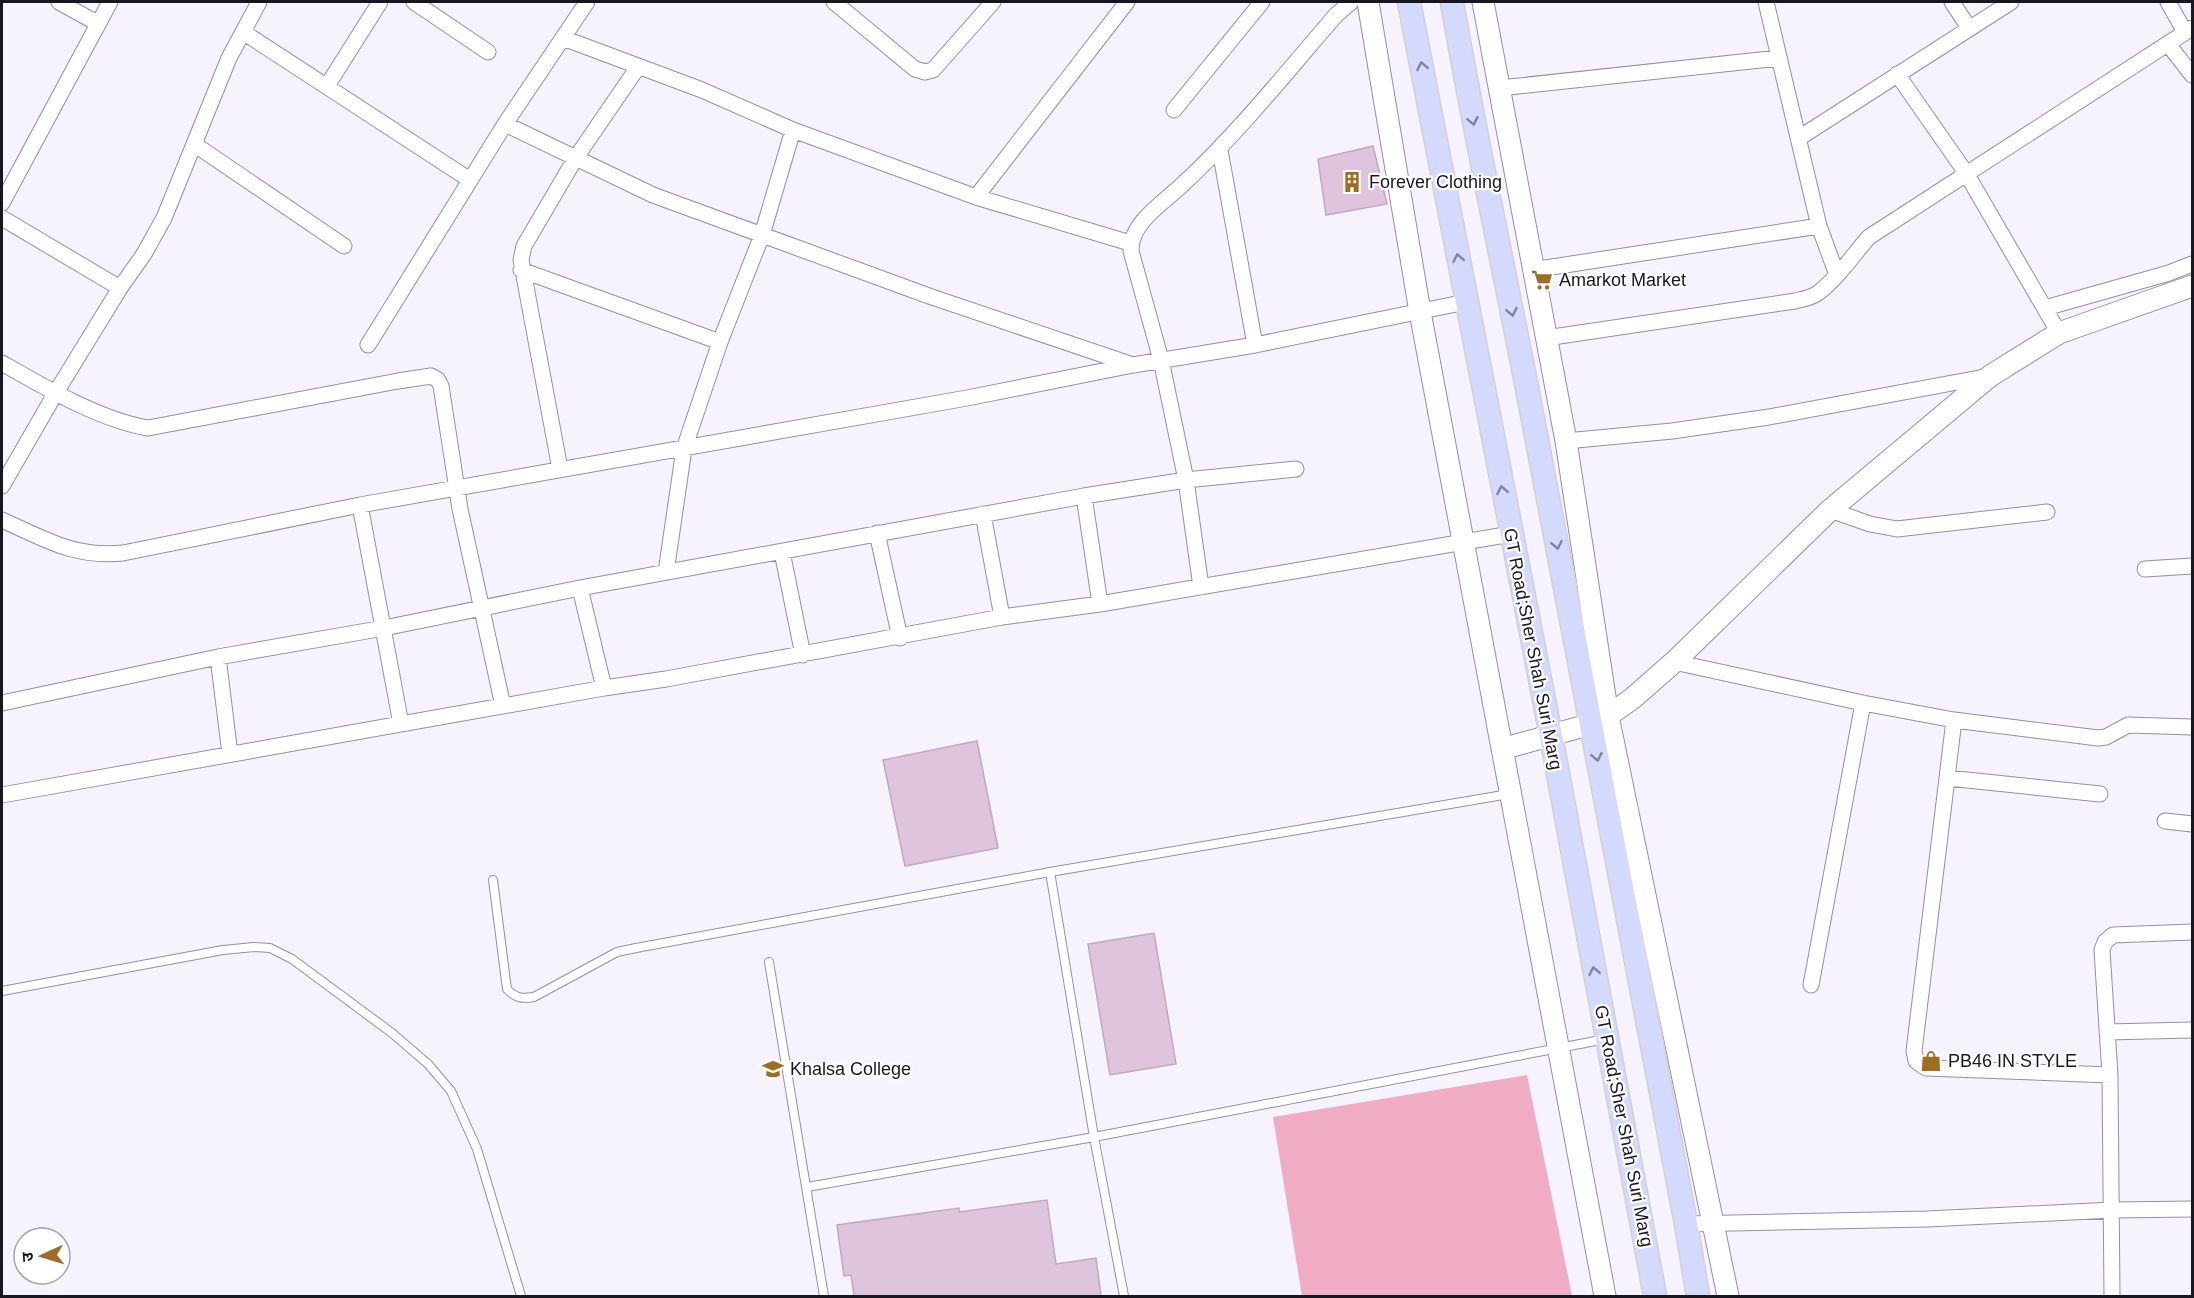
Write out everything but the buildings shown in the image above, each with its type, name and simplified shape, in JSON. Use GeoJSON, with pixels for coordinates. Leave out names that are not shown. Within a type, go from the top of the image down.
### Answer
{"type":"FeatureCollection","features":[{"type":"Feature","properties":{"kind":"main road"},"geometry":{"type":"LineString","coordinates":[[1368,2],[1420,312],[1605,1296]]}},
{"type":"Feature","properties":{"kind":"main road","name":"GT Road;Sher Shah Suri Marg"},"geometry":{"type":"LineString","coordinates":[[1409,2],[1551,736],[1655,1296]]}},
{"type":"Feature","properties":{"kind":"main road"},"geometry":{"type":"LineString","coordinates":[[1452,2],[1468,98],[1600,720],[1728,1296]]}},
{"type":"Feature","properties":{"kind":"main road"},"geometry":{"type":"LineString","coordinates":[[1483,2],[1566,441],[1600,720],[1698,1296]]}},
{"type":"Feature","properties":{"kind":"main road"},"geometry":{"type":"LineString","coordinates":[[1502,749],[1600,720],[1633,698],[1674,662],[1830,510],[1990,376],[2059,333],[2193,286]]}},
{"type":"Feature","properties":{"kind":"street"},"geometry":{"type":"LineString","coordinates":[[60,2],[97,23]]}},
{"type":"Feature","properties":{"kind":"street"},"geometry":{"type":"LineString","coordinates":[[2,203],[110,2]]}},
{"type":"Feature","properties":{"kind":"street"},"geometry":{"type":"LineString","coordinates":[[2,486],[55,394],[120,288],[144,254],[164,218],[229,58],[259,2]]}},
{"type":"Feature","properties":{"kind":"street"},"geometry":{"type":"LineString","coordinates":[[327,86],[380,2]]}},
{"type":"Feature","properties":{"kind":"street"},"geometry":{"type":"LineString","coordinates":[[414,2],[488,52]]}},
{"type":"Feature","properties":{"kind":"street"},"geometry":{"type":"LineString","coordinates":[[368,345],[470,180],[587,2]]}},
{"type":"Feature","properties":{"kind":"street"},"geometry":{"type":"LineString","coordinates":[[834,2],[915,69],[925,72],[933,70],[993,2]]}},
{"type":"Feature","properties":{"kind":"street"},"geometry":{"type":"LineString","coordinates":[[976,196],[1127,2]]}},
{"type":"Feature","properties":{"kind":"street"},"geometry":{"type":"LineString","coordinates":[[1174,110],[1262,2]]}},
{"type":"Feature","properties":{"kind":"street"},"geometry":{"type":"LineString","coordinates":[[1202,587],[1186,480],[1161,360],[1130,243],[1140,224],[1221,150],[1336,15],[1351,2]]}},
{"type":"Feature","properties":{"kind":"street"},"geometry":{"type":"LineString","coordinates":[[1766,2],[1819,226],[1837,275]]}},
{"type":"Feature","properties":{"kind":"street"},"geometry":{"type":"LineString","coordinates":[[1952,2],[1969,28]]}},
{"type":"Feature","properties":{"kind":"street"},"geometry":{"type":"LineString","coordinates":[[1799,138],[2011,2]]}},
{"type":"Feature","properties":{"kind":"street"},"geometry":{"type":"LineString","coordinates":[[1546,338],[1795,301],[1818,293],[1837,275],[1869,237],[2189,30],[2168,2]]}},
{"type":"Feature","properties":{"kind":"street"},"geometry":{"type":"LineString","coordinates":[[243,32],[470,180]]}},
{"type":"Feature","properties":{"kind":"street"},"geometry":{"type":"LineString","coordinates":[[563,38],[702,90],[793,130],[976,196],[1130,243]]}},
{"type":"Feature","properties":{"kind":"street"},"geometry":{"type":"LineString","coordinates":[[2168,44],[2193,75]]}},
{"type":"Feature","properties":{"kind":"street"},"geometry":{"type":"LineString","coordinates":[[1500,88],[1779,58]]}},
{"type":"Feature","properties":{"kind":"street"},"geometry":{"type":"LineString","coordinates":[[560,469],[521,270],[521,260],[524,246],[575,159],[638,67]]}},
{"type":"Feature","properties":{"kind":"street"},"geometry":{"type":"LineString","coordinates":[[1897,74],[1966,173],[2059,333]]}},
{"type":"Feature","properties":{"kind":"street"},"geometry":{"type":"LineString","coordinates":[[506,124],[653,195],[929,296],[1133,365]]}},
{"type":"Feature","properties":{"kind":"street"},"geometry":{"type":"LineString","coordinates":[[666,572],[684,449],[720,342],[762,235],[793,130]]}},
{"type":"Feature","properties":{"kind":"street"},"geometry":{"type":"LineString","coordinates":[[194,144],[344,246]]}},
{"type":"Feature","properties":{"kind":"street"},"geometry":{"type":"LineString","coordinates":[[1221,150],[1255,345]]}},
{"type":"Feature","properties":{"kind":"street"},"geometry":{"type":"LineString","coordinates":[[2,218],[120,288]]}},
{"type":"Feature","properties":{"kind":"street"},"geometry":{"type":"LineString","coordinates":[[1532,270],[1819,226]]}},
{"type":"Feature","properties":{"kind":"street"},"geometry":{"type":"LineString","coordinates":[[2045,308],[2193,264]]}},
{"type":"Feature","properties":{"kind":"street"},"geometry":{"type":"LineString","coordinates":[[521,270],[720,342]]}},
{"type":"Feature","properties":{"kind":"street"},"geometry":{"type":"LineString","coordinates":[[2,520],[72,551],[107,555],[142,550],[360,505],[967,398],[1133,365],[1255,345],[1466,302]]}},
{"type":"Feature","properties":{"kind":"street"},"geometry":{"type":"LineString","coordinates":[[2,363],[55,394],[124,422],[148,428],[431,376],[438,380],[441,386],[456,488],[503,706]]}},
{"type":"Feature","properties":{"kind":"street"},"geometry":{"type":"LineString","coordinates":[[1566,441],[1672,431],[1769,417],[1990,376]]}},
{"type":"Feature","properties":{"kind":"street"},"geometry":{"type":"LineString","coordinates":[[2,702],[218,657],[384,628],[580,588],[877,533],[1186,480],[1296,470]]}},
{"type":"Feature","properties":{"kind":"street"},"geometry":{"type":"LineString","coordinates":[[1084,496],[1100,604]]}},
{"type":"Feature","properties":{"kind":"street"},"geometry":{"type":"LineString","coordinates":[[360,505],[401,724]]}},
{"type":"Feature","properties":{"kind":"street"},"geometry":{"type":"LineString","coordinates":[[1830,510],[1870,524],[1898,529],[2047,512]]}},
{"type":"Feature","properties":{"kind":"street"},"geometry":{"type":"LineString","coordinates":[[983,514],[1002,617]]}},
{"type":"Feature","properties":{"kind":"street"},"geometry":{"type":"LineString","coordinates":[[877,533],[900,638]]}},
{"type":"Feature","properties":{"kind":"street"},"geometry":{"type":"LineString","coordinates":[[2,795],[900,638],[1002,617],[1100,604],[1511,534]]}},
{"type":"Feature","properties":{"kind":"street"},"geometry":{"type":"LineString","coordinates":[[782,552],[803,655]]}},
{"type":"Feature","properties":{"kind":"street"},"geometry":{"type":"LineString","coordinates":[[2145,569],[2193,566]]}},
{"type":"Feature","properties":{"kind":"street"},"geometry":{"type":"LineString","coordinates":[[580,588],[604,688]]}},
{"type":"Feature","properties":{"kind":"street"},"geometry":{"type":"LineString","coordinates":[[218,657],[230,754]]}},
{"type":"Feature","properties":{"kind":"street"},"geometry":{"type":"LineString","coordinates":[[1674,662],[1863,703],[1954,720],[2098,738],[2106,737],[2128,725],[2193,727]]}},
{"type":"Feature","properties":{"kind":"street"},"geometry":{"type":"LineString","coordinates":[[1811,985],[1863,703]]}},
{"type":"Feature","properties":{"kind":"street"},"geometry":{"type":"LineString","coordinates":[[1954,720],[1914,1051],[1916,1061],[1926,1068],[2110,1075]]}},
{"type":"Feature","properties":{"kind":"street"},"geometry":{"type":"LineString","coordinates":[[1948,778],[2100,794]]}},
{"type":"Feature","properties":{"kind":"street"},"geometry":{"type":"LineString","coordinates":[[2165,821],[2193,824]]}},
{"type":"Feature","properties":{"kind":"street"},"geometry":{"type":"LineString","coordinates":[[2112,1296],[2110,1075],[2102,950],[2105,942],[2114,935],[2193,932]]}},
{"type":"Feature","properties":{"kind":"street"},"geometry":{"type":"LineString","coordinates":[[2107,1032],[2193,1030]]}},
{"type":"Feature","properties":{"kind":"street"},"geometry":{"type":"LineString","coordinates":[[1686,1224],[1927,1219],[2113,1210],[2193,1209]]}},
{"type":"Feature","properties":{"kind":"lane"},"geometry":{"type":"LineString","coordinates":[[493,880],[507,989],[518,998],[526,998],[534,997],[617,952],[1050,872],[1510,794]]}},
{"type":"Feature","properties":{"kind":"lane"},"geometry":{"type":"LineString","coordinates":[[1050,872],[1094,1137],[1124,1296]]}},
{"type":"Feature","properties":{"kind":"lane"},"geometry":{"type":"LineString","coordinates":[[2,991],[244,948],[270,948],[292,959],[392,1033],[428,1064],[451,1091],[477,1149],[521,1296]]}},
{"type":"Feature","properties":{"kind":"lane"},"geometry":{"type":"LineString","coordinates":[[769,962],[824,1296]]}},
{"type":"Feature","properties":{"kind":"lane"},"geometry":{"type":"LineString","coordinates":[[807,1187],[1094,1137],[1607,1039]]}},
{"type":"Feature","properties":{"kind":"shaded area"},"geometry":{"type":"Polygon","coordinates":[[[1527,1075],[1572,1296],[1302,1296],[1273,1117],[1527,1075]]]}},
{"type":"Feature","properties":{"kind":"place","name":"Forever Clothing"},"geometry":{"type":"Point","coordinates":[1352,182]}},
{"type":"Feature","properties":{"kind":"place","name":"Amarkot Market"},"geometry":{"type":"Point","coordinates":[1542,280]}},
{"type":"Feature","properties":{"kind":"place","name":"PB46 IN STYLE"},"geometry":{"type":"Point","coordinates":[1931,1061]}},
{"type":"Feature","properties":{"kind":"place","name":"Khalsa College"},"geometry":{"type":"Point","coordinates":[773,1069]}}]}
